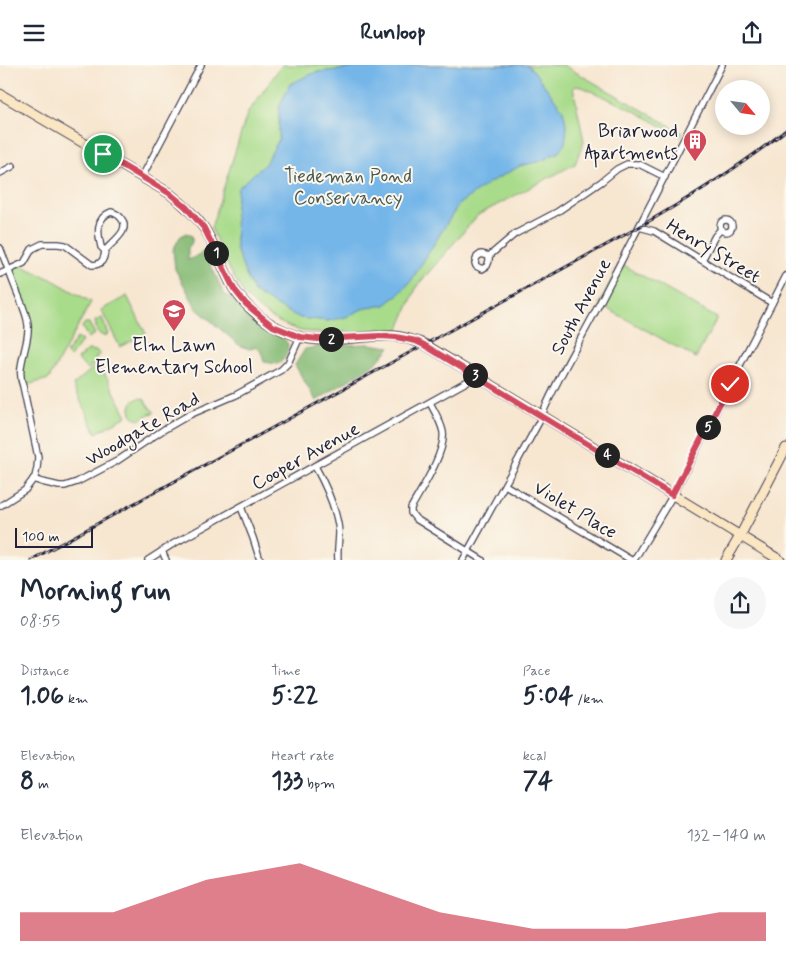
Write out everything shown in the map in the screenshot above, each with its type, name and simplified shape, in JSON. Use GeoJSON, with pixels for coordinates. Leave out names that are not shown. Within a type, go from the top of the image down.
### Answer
{"type":"FeatureCollection","features":[{"type":"Feature","properties":{"kind":"main road"},"geometry":{"type":"LineString","coordinates":[[0,94],[169,193],[190,211],[204,228],[234,289],[246,304],[273,326],[300,337],[318,339],[380,336],[416,341],[429,347],[780,560]]}},
{"type":"Feature","properties":{"kind":"main road"},"geometry":{"type":"LineString","coordinates":[[726,560],[786,448]]}},
{"type":"Feature","properties":{"kind":"street"},"geometry":{"type":"LineString","coordinates":[[142,177],[201,65]]}},
{"type":"Feature","properties":{"kind":"street","name":"South Avenue"},"geometry":{"type":"LineString","coordinates":[[463,560],[542,415],[722,65]]}},
{"type":"Feature","properties":{"kind":"street"},"geometry":{"type":"LineString","coordinates":[[489,256],[515,234],[557,212],[620,167],[633,163],[645,166],[665,177]]}},
{"type":"Feature","properties":{"kind":"street"},"geometry":{"type":"LineString","coordinates":[[0,173],[13,166]]}},
{"type":"Feature","properties":{"kind":"street"},"geometry":{"type":"LineString","coordinates":[[0,275],[24,263],[32,249],[42,244],[65,245],[92,265],[99,264],[108,246],[119,237],[123,229],[123,220],[118,214],[111,212],[104,215],[98,229],[101,247],[105,251]]}},
{"type":"Feature","properties":{"kind":"street","name":"Henry Street"},"geometry":{"type":"LineString","coordinates":[[639,227],[654,231],[772,303]]}},
{"type":"Feature","properties":{"kind":"street"},"geometry":{"type":"LineString","coordinates":[[702,260],[721,229]]}},
{"type":"Feature","properties":{"kind":"street"},"geometry":{"type":"LineString","coordinates":[[0,248],[28,323],[28,336],[20,374],[38,457],[34,479],[25,490],[0,506]]}},
{"type":"Feature","properties":{"kind":"street"},"geometry":{"type":"LineString","coordinates":[[632,560],[672,495],[786,276]]}},
{"type":"Feature","properties":{"kind":"street","name":"Woodgate Road"},"geometry":{"type":"LineString","coordinates":[[34,479],[42,483],[59,486],[78,482],[117,461],[163,430],[196,412],[236,395],[281,370],[291,358],[300,337]]}},
{"type":"Feature","properties":{"kind":"street","name":"Cooper Avenue"},"geometry":{"type":"LineString","coordinates":[[148,560],[240,507],[477,377]]}},
{"type":"Feature","properties":{"kind":"street"},"geometry":{"type":"LineString","coordinates":[[430,403],[443,432],[443,442],[439,456],[411,508],[411,513],[413,517],[422,523],[482,560]]}},
{"type":"Feature","properties":{"kind":"street"},"geometry":{"type":"LineString","coordinates":[[315,466],[329,493],[335,515],[339,534],[338,560]]}},
{"type":"Feature","properties":{"kind":"street","name":"Violet Place"},"geometry":{"type":"LineString","coordinates":[[505,485],[632,560]]}},
{"type":"Feature","properties":{"kind":"street"},"geometry":{"type":"LineString","coordinates":[[240,507],[260,560]]}},
{"type":"Feature","properties":{"kind":"street"},"geometry":{"type":"LineString","coordinates":[[162,551],[166,560]]}},
{"type":"Feature","properties":{"kind":"green space","name":"Tiedeman Pond Conservancy"},"geometry":{"type":"Polygon","coordinates":[[[282,65],[563,65],[683,133],[681,137],[635,111],[580,86],[573,87],[584,141],[575,164],[478,215],[417,286],[398,331],[379,329],[360,332],[319,333],[301,331],[279,322],[263,312],[245,296],[230,270],[211,228],[247,114],[282,65]]]}},
{"type":"Feature","properties":{"kind":"green space"},"geometry":{"type":"Polygon","coordinates":[[[186,233],[192,236],[192,242],[188,249],[188,260],[206,251],[224,294],[238,302],[248,318],[282,337],[288,344],[286,355],[278,364],[264,362],[261,352],[257,347],[250,349],[240,346],[197,309],[175,269],[173,250],[180,237],[186,233]]]}},
{"type":"Feature","properties":{"kind":"green space"},"geometry":{"type":"Polygon","coordinates":[[[620,263],[717,318],[696,358],[599,304],[620,263]]]}},
{"type":"Feature","properties":{"kind":"green space"},"geometry":{"type":"Polygon","coordinates":[[[20,265],[53,280],[91,302],[49,379],[23,386],[21,381],[28,323],[9,271],[20,265]]]}},
{"type":"Feature","properties":{"kind":"green space"},"geometry":{"type":"Polygon","coordinates":[[[127,296],[146,334],[120,347],[101,310],[127,296]]]}},
{"type":"Feature","properties":{"kind":"green space"},"geometry":{"type":"Polygon","coordinates":[[[102,318],[108,333],[106,336],[97,332],[95,321],[102,318]]]}},
{"type":"Feature","properties":{"kind":"green space"},"geometry":{"type":"Polygon","coordinates":[[[85,323],[89,323],[95,334],[88,338],[82,327],[85,323]]]}},
{"type":"Feature","properties":{"kind":"green space"},"geometry":{"type":"Polygon","coordinates":[[[77,338],[82,341],[70,357],[66,353],[77,338]]]}},
{"type":"Feature","properties":{"kind":"green space"},"geometry":{"type":"Polygon","coordinates":[[[369,344],[390,347],[377,362],[316,401],[295,365],[305,349],[323,346],[369,344]]]}},
{"type":"Feature","properties":{"kind":"green space"},"geometry":{"type":"Polygon","coordinates":[[[88,350],[97,351],[100,354],[95,358],[97,361],[87,370],[78,359],[88,350]]]}},
{"type":"Feature","properties":{"kind":"green space"},"geometry":{"type":"Polygon","coordinates":[[[99,363],[127,416],[96,433],[73,385],[99,363]]]}},
{"type":"Feature","properties":{"kind":"green space"},"geometry":{"type":"Polygon","coordinates":[[[139,398],[144,399],[154,413],[139,420],[132,415],[130,408],[132,402],[139,398]]]}},
{"type":"Feature","properties":{"kind":"water","name":"Tiedeman Pond Conservancy"},"geometry":{"type":"Polygon","coordinates":[[[365,65],[527,65],[533,70],[563,110],[567,128],[565,143],[559,152],[541,161],[520,166],[487,184],[459,204],[411,281],[385,305],[362,309],[346,317],[328,321],[300,318],[254,292],[236,249],[235,212],[238,188],[265,164],[279,139],[279,107],[290,84],[316,72],[365,65]]]}},
{"type":"Feature","properties":{"kind":"railway"},"geometry":{"type":"LineString","coordinates":[[31,560],[639,227],[751,157],[786,130]]}},
{"type":"Feature","properties":{"kind":"place","name":"Briarwood Apartments"},"geometry":{"type":"Point","coordinates":[695,162]}},
{"type":"Feature","properties":{"kind":"place","name":"Elm Lawn Elementary School"},"geometry":{"type":"Point","coordinates":[174,332]}},
{"type":"Feature","properties":{"kind":"route"},"geometry":{"type":"LineString","coordinates":[[103,154],[169,193],[186,207],[204,228],[234,289],[246,304],[273,326],[300,337],[318,339],[380,336],[416,341],[438,352],[672,495],[730,384]]}}]}
